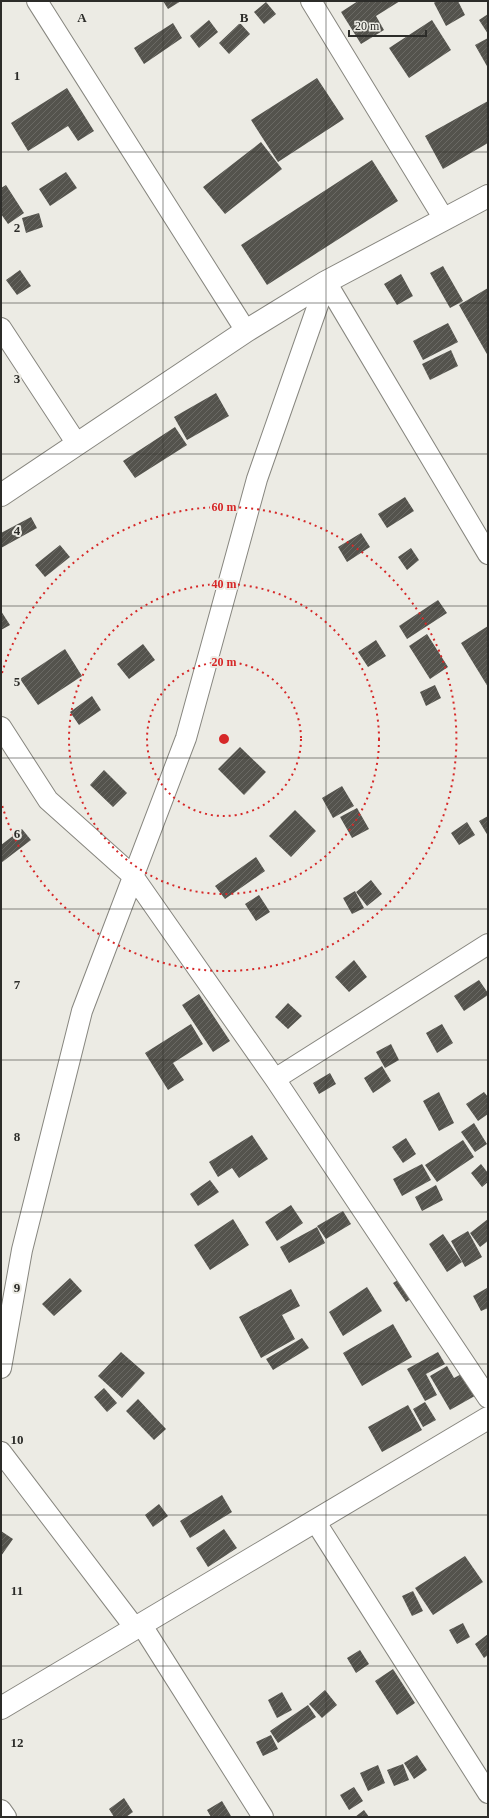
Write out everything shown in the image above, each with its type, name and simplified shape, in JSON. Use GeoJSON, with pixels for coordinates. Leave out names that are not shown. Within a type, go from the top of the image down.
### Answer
{"type":"FeatureCollection","features":[{"type":"Feature","properties":{"kind":"street"},"geometry":{"type":"LineString","coordinates":[[37,1],[246,331]]}},
{"type":"Feature","properties":{"kind":"street"},"geometry":{"type":"LineString","coordinates":[[311,1],[444,220]]}},
{"type":"Feature","properties":{"kind":"street"},"geometry":{"type":"LineString","coordinates":[[1,495],[246,331],[326,282],[488,196]]}},
{"type":"Feature","properties":{"kind":"street"},"geometry":{"type":"LineString","coordinates":[[326,282],[488,554]]}},
{"type":"Feature","properties":{"kind":"street"},"geometry":{"type":"LineString","coordinates":[[1,1368],[22,1250],[82,1011],[186,738],[257,479],[326,282]]}},
{"type":"Feature","properties":{"kind":"street"},"geometry":{"type":"LineString","coordinates":[[1,328],[77,444]]}},
{"type":"Feature","properties":{"kind":"street"},"geometry":{"type":"LineString","coordinates":[[1,727],[48,800],[134,876],[275,1079],[488,1398]]}},
{"type":"Feature","properties":{"kind":"street"},"geometry":{"type":"LineString","coordinates":[[275,1079],[486,949]]}},
{"type":"Feature","properties":{"kind":"street"},"geometry":{"type":"LineString","coordinates":[[1,1708],[488,1418]]}},
{"type":"Feature","properties":{"kind":"street"},"geometry":{"type":"LineString","coordinates":[[1,1452],[138,1626],[263,1817]]}},
{"type":"Feature","properties":{"kind":"street"},"geometry":{"type":"LineString","coordinates":[[315,1521],[488,1793]]}},
{"type":"Feature","properties":{"kind":"street"},"geometry":{"type":"LineString","coordinates":[[1,1810],[6,1817]]}},
{"type":"Feature","properties":{"kind":"building"},"geometry":{"type":"Polygon","coordinates":[[[163,1],[181,1],[168,9],[163,1]]]}},
{"type":"Feature","properties":{"kind":"building"},"geometry":{"type":"Polygon","coordinates":[[[358,1],[400,1],[376,16],[384,30],[361,44],[341,12],[358,1]]]}},
{"type":"Feature","properties":{"kind":"building"},"geometry":{"type":"Polygon","coordinates":[[[436,1],[458,1],[465,15],[446,26],[434,3],[436,1]]]}},
{"type":"Feature","properties":{"kind":"building"},"geometry":{"type":"Polygon","coordinates":[[[266,2],[276,14],[264,24],[254,12],[266,2]]]}},
{"type":"Feature","properties":{"kind":"building"},"geometry":{"type":"Polygon","coordinates":[[[488,14],[488,34],[479,20],[488,14]]]}},
{"type":"Feature","properties":{"kind":"building"},"geometry":{"type":"Polygon","coordinates":[[[209,20],[218,32],[199,48],[190,36],[209,20]]]}},
{"type":"Feature","properties":{"kind":"building"},"geometry":{"type":"Polygon","coordinates":[[[432,20],[451,50],[409,78],[389,48],[432,20]]]}},
{"type":"Feature","properties":{"kind":"building"},"geometry":{"type":"Polygon","coordinates":[[[173,23],[182,38],[144,64],[134,48],[173,23]]]}},
{"type":"Feature","properties":{"kind":"building"},"geometry":{"type":"Polygon","coordinates":[[[240,23],[250,34],[229,54],[219,43],[240,23]]]}},
{"type":"Feature","properties":{"kind":"building"},"geometry":{"type":"Polygon","coordinates":[[[488,38],[488,68],[475,45],[488,38]]]}},
{"type":"Feature","properties":{"kind":"building"},"geometry":{"type":"Polygon","coordinates":[[[317,78],[344,119],[278,162],[251,120],[317,78]]]}},
{"type":"Feature","properties":{"kind":"building"},"geometry":{"type":"Polygon","coordinates":[[[67,88],[94,131],[78,141],[68,126],[28,151],[11,123],[67,88]]]}},
{"type":"Feature","properties":{"kind":"building"},"geometry":{"type":"Polygon","coordinates":[[[488,101],[488,143],[443,169],[425,136],[488,101]]]}},
{"type":"Feature","properties":{"kind":"building"},"geometry":{"type":"Polygon","coordinates":[[[261,142],[282,169],[225,214],[203,187],[261,142]]]}},
{"type":"Feature","properties":{"kind":"building"},"geometry":{"type":"Polygon","coordinates":[[[372,160],[398,201],[267,285],[241,245],[372,160]]]}},
{"type":"Feature","properties":{"kind":"building"},"geometry":{"type":"Polygon","coordinates":[[[66,172],[77,188],[50,206],[39,189],[66,172]]]}},
{"type":"Feature","properties":{"kind":"building"},"geometry":{"type":"Polygon","coordinates":[[[6,185],[24,213],[8,224],[1,214],[1,188],[6,185]]]}},
{"type":"Feature","properties":{"kind":"building"},"geometry":{"type":"Polygon","coordinates":[[[39,213],[43,227],[26,233],[22,218],[39,213]]]}},
{"type":"Feature","properties":{"kind":"building"},"geometry":{"type":"Polygon","coordinates":[[[443,266],[463,301],[450,308],[430,273],[443,266]]]}},
{"type":"Feature","properties":{"kind":"building"},"geometry":{"type":"Polygon","coordinates":[[[20,270],[31,286],[17,295],[6,280],[20,270]]]}},
{"type":"Feature","properties":{"kind":"building"},"geometry":{"type":"Polygon","coordinates":[[[401,274],[413,296],[397,305],[384,284],[401,274]]]}},
{"type":"Feature","properties":{"kind":"building"},"geometry":{"type":"Polygon","coordinates":[[[488,288],[488,356],[459,305],[488,288]]]}},
{"type":"Feature","properties":{"kind":"building"},"geometry":{"type":"Polygon","coordinates":[[[448,323],[458,342],[423,360],[413,341],[448,323]]]}},
{"type":"Feature","properties":{"kind":"building"},"geometry":{"type":"Polygon","coordinates":[[[451,350],[458,366],[430,380],[422,364],[451,350]]]}},
{"type":"Feature","properties":{"kind":"building"},"geometry":{"type":"Polygon","coordinates":[[[216,393],[229,416],[187,440],[174,417],[216,393]]]}},
{"type":"Feature","properties":{"kind":"building"},"geometry":{"type":"Polygon","coordinates":[[[175,427],[187,445],[135,478],[123,461],[175,427]]]}},
{"type":"Feature","properties":{"kind":"building"},"geometry":{"type":"Polygon","coordinates":[[[405,497],[414,511],[387,528],[378,514],[405,497]]]}},
{"type":"Feature","properties":{"kind":"building"},"geometry":{"type":"Polygon","coordinates":[[[31,517],[37,528],[1,548],[1,533],[31,517]]]}},
{"type":"Feature","properties":{"kind":"building"},"geometry":{"type":"Polygon","coordinates":[[[361,533],[370,547],[347,562],[338,547],[361,533]]]}},
{"type":"Feature","properties":{"kind":"building"},"geometry":{"type":"Polygon","coordinates":[[[60,545],[70,557],[45,577],[35,565],[60,545]]]}},
{"type":"Feature","properties":{"kind":"building"},"geometry":{"type":"Polygon","coordinates":[[[411,548],[419,560],[407,570],[398,557],[411,548]]]}},
{"type":"Feature","properties":{"kind":"building"},"geometry":{"type":"Polygon","coordinates":[[[438,600],[447,613],[407,639],[399,626],[438,600]]]}},
{"type":"Feature","properties":{"kind":"building"},"geometry":{"type":"Polygon","coordinates":[[[1,611],[10,625],[1,630],[1,611]]]}},
{"type":"Feature","properties":{"kind":"building"},"geometry":{"type":"Polygon","coordinates":[[[488,626],[488,687],[461,643],[488,626]]]}},
{"type":"Feature","properties":{"kind":"building"},"geometry":{"type":"Polygon","coordinates":[[[427,634],[448,667],[430,679],[409,646],[427,634]]]}},
{"type":"Feature","properties":{"kind":"building"},"geometry":{"type":"Polygon","coordinates":[[[376,640],[386,656],[368,667],[358,652],[376,640]]]}},
{"type":"Feature","properties":{"kind":"building"},"geometry":{"type":"Polygon","coordinates":[[[143,644],[155,660],[129,679],[117,664],[143,644]]]}},
{"type":"Feature","properties":{"kind":"building"},"geometry":{"type":"Polygon","coordinates":[[[65,649],[82,676],[38,705],[20,679],[65,649]]]}},
{"type":"Feature","properties":{"kind":"building"},"geometry":{"type":"Polygon","coordinates":[[[435,685],[441,698],[426,706],[420,692],[435,685]]]}},
{"type":"Feature","properties":{"kind":"building"},"geometry":{"type":"Polygon","coordinates":[[[92,696],[101,710],[79,725],[70,712],[92,696]]]}},
{"type":"Feature","properties":{"kind":"building"},"geometry":{"type":"Polygon","coordinates":[[[240,747],[266,772],[244,795],[218,769],[240,747]]]}},
{"type":"Feature","properties":{"kind":"building"},"geometry":{"type":"Polygon","coordinates":[[[104,770],[127,793],[113,807],[90,785],[104,770]]]}},
{"type":"Feature","properties":{"kind":"building"},"geometry":{"type":"Polygon","coordinates":[[[342,786],[354,806],[333,818],[322,798],[342,786]]]}},
{"type":"Feature","properties":{"kind":"building"},"geometry":{"type":"Polygon","coordinates":[[[357,808],[369,829],[352,838],[340,817],[357,808]]]}},
{"type":"Feature","properties":{"kind":"building"},"geometry":{"type":"Polygon","coordinates":[[[295,810],[316,831],[291,857],[269,836],[295,810]]]}},
{"type":"Feature","properties":{"kind":"building"},"geometry":{"type":"Polygon","coordinates":[[[488,816],[488,836],[479,821],[488,816]]]}},
{"type":"Feature","properties":{"kind":"building"},"geometry":{"type":"Polygon","coordinates":[[[467,822],[475,835],[459,845],[451,833],[467,822]]]}},
{"type":"Feature","properties":{"kind":"building"},"geometry":{"type":"Polygon","coordinates":[[[22,829],[31,840],[1,863],[1,845],[22,829]]]}},
{"type":"Feature","properties":{"kind":"building"},"geometry":{"type":"Polygon","coordinates":[[[256,857],[265,871],[225,899],[215,886],[256,857]]]}},
{"type":"Feature","properties":{"kind":"building"},"geometry":{"type":"Polygon","coordinates":[[[371,880],[382,894],[367,906],[356,892],[371,880]]]}},
{"type":"Feature","properties":{"kind":"building"},"geometry":{"type":"Polygon","coordinates":[[[355,891],[364,908],[352,914],[343,898],[355,891]]]}},
{"type":"Feature","properties":{"kind":"building"},"geometry":{"type":"Polygon","coordinates":[[[259,895],[270,912],[256,921],[245,904],[259,895]]]}},
{"type":"Feature","properties":{"kind":"building"},"geometry":{"type":"Polygon","coordinates":[[[354,960],[367,977],[349,992],[335,977],[354,960]]]}},
{"type":"Feature","properties":{"kind":"building"},"geometry":{"type":"Polygon","coordinates":[[[479,980],[488,995],[464,1011],[454,996],[479,980]]]}},
{"type":"Feature","properties":{"kind":"building"},"geometry":{"type":"Polygon","coordinates":[[[199,994],[230,1041],[213,1052],[182,1005],[199,994]]]}},
{"type":"Feature","properties":{"kind":"building"},"geometry":{"type":"Polygon","coordinates":[[[288,1003],[302,1016],[288,1029],[275,1017],[288,1003]]]}},
{"type":"Feature","properties":{"kind":"building"},"geometry":{"type":"Polygon","coordinates":[[[191,1024],[203,1044],[173,1063],[184,1080],[168,1090],[145,1053],[191,1024]]]}},
{"type":"Feature","properties":{"kind":"building"},"geometry":{"type":"Polygon","coordinates":[[[442,1024],[453,1043],[437,1053],[426,1033],[442,1024]]]}},
{"type":"Feature","properties":{"kind":"building"},"geometry":{"type":"Polygon","coordinates":[[[391,1044],[399,1060],[385,1068],[376,1052],[391,1044]]]}},
{"type":"Feature","properties":{"kind":"building"},"geometry":{"type":"Polygon","coordinates":[[[382,1066],[391,1081],[373,1093],[364,1078],[382,1066]]]}},
{"type":"Feature","properties":{"kind":"building"},"geometry":{"type":"Polygon","coordinates":[[[330,1073],[336,1084],[319,1094],[313,1083],[330,1073]]]}},
{"type":"Feature","properties":{"kind":"building"},"geometry":{"type":"Polygon","coordinates":[[[439,1092],[454,1123],[439,1131],[423,1101],[439,1092]]]}},
{"type":"Feature","properties":{"kind":"building"},"geometry":{"type":"Polygon","coordinates":[[[484,1092],[488,1097],[488,1114],[478,1121],[466,1104],[484,1092]]]}},
{"type":"Feature","properties":{"kind":"building"},"geometry":{"type":"Polygon","coordinates":[[[474,1123],[487,1144],[475,1152],[461,1132],[474,1123]]]}},
{"type":"Feature","properties":{"kind":"building"},"geometry":{"type":"Polygon","coordinates":[[[252,1135],[268,1159],[239,1178],[232,1168],[218,1177],[209,1162],[252,1135]]]}},
{"type":"Feature","properties":{"kind":"building"},"geometry":{"type":"Polygon","coordinates":[[[406,1138],[416,1154],[403,1163],[392,1147],[406,1138]]]}},
{"type":"Feature","properties":{"kind":"building"},"geometry":{"type":"Polygon","coordinates":[[[463,1140],[474,1157],[437,1182],[425,1165],[463,1140]]]}},
{"type":"Feature","properties":{"kind":"building"},"geometry":{"type":"Polygon","coordinates":[[[422,1164],[431,1180],[402,1196],[393,1179],[422,1164]]]}},
{"type":"Feature","properties":{"kind":"building"},"geometry":{"type":"Polygon","coordinates":[[[481,1164],[488,1173],[488,1182],[482,1187],[471,1173],[481,1164]]]}},
{"type":"Feature","properties":{"kind":"building"},"geometry":{"type":"Polygon","coordinates":[[[210,1180],[219,1192],[198,1206],[190,1194],[210,1180]]]}},
{"type":"Feature","properties":{"kind":"building"},"geometry":{"type":"Polygon","coordinates":[[[436,1185],[443,1200],[422,1211],[415,1197],[436,1185]]]}},
{"type":"Feature","properties":{"kind":"building"},"geometry":{"type":"Polygon","coordinates":[[[291,1205],[303,1223],[277,1241],[265,1222],[291,1205]]]}},
{"type":"Feature","properties":{"kind":"building"},"geometry":{"type":"Polygon","coordinates":[[[343,1211],[351,1224],[326,1239],[317,1226],[343,1211]]]}},
{"type":"Feature","properties":{"kind":"building"},"geometry":{"type":"Polygon","coordinates":[[[233,1219],[249,1245],[210,1270],[194,1245],[233,1219]]]}},
{"type":"Feature","properties":{"kind":"building"},"geometry":{"type":"Polygon","coordinates":[[[488,1219],[488,1241],[480,1247],[470,1233],[488,1219]]]}},
{"type":"Feature","properties":{"kind":"building"},"geometry":{"type":"Polygon","coordinates":[[[317,1227],[325,1243],[289,1263],[280,1247],[317,1227]]]}},
{"type":"Feature","properties":{"kind":"building"},"geometry":{"type":"Polygon","coordinates":[[[468,1231],[482,1257],[465,1267],[451,1241],[468,1231]]]}},
{"type":"Feature","properties":{"kind":"building"},"geometry":{"type":"Polygon","coordinates":[[[443,1234],[462,1262],[447,1272],[429,1244],[443,1234]]]}},
{"type":"Feature","properties":{"kind":"building"},"geometry":{"type":"Polygon","coordinates":[[[403,1277],[415,1296],[406,1302],[393,1283],[403,1277]]]}},
{"type":"Feature","properties":{"kind":"building"},"geometry":{"type":"Polygon","coordinates":[[[70,1278],[82,1291],[54,1316],[42,1304],[70,1278]]]}},
{"type":"Feature","properties":{"kind":"building"},"geometry":{"type":"Polygon","coordinates":[[[367,1287],[382,1311],[343,1336],[329,1312],[367,1287]]]}},
{"type":"Feature","properties":{"kind":"building"},"geometry":{"type":"Polygon","coordinates":[[[487,1288],[488,1308],[481,1311],[473,1296],[487,1288]]]}},
{"type":"Feature","properties":{"kind":"building"},"geometry":{"type":"Polygon","coordinates":[[[291,1289],[300,1306],[282,1315],[295,1339],[261,1358],[239,1317],[291,1289]]]}},
{"type":"Feature","properties":{"kind":"building"},"geometry":{"type":"Polygon","coordinates":[[[393,1324],[412,1357],[362,1386],[343,1353],[393,1324]]]}},
{"type":"Feature","properties":{"kind":"building"},"geometry":{"type":"Polygon","coordinates":[[[302,1338],[309,1348],[273,1370],[266,1359],[302,1338]]]}},
{"type":"Feature","properties":{"kind":"building"},"geometry":{"type":"Polygon","coordinates":[[[121,1352],[145,1373],[122,1398],[98,1376],[121,1352]]]}},
{"type":"Feature","properties":{"kind":"building"},"geometry":{"type":"Polygon","coordinates":[[[438,1352],[445,1364],[426,1374],[437,1395],[425,1401],[407,1369],[438,1352]]]}},
{"type":"Feature","properties":{"kind":"building"},"geometry":{"type":"Polygon","coordinates":[[[447,1366],[454,1378],[467,1371],[480,1393],[450,1410],[430,1376],[447,1366]]]}},
{"type":"Feature","properties":{"kind":"building"},"geometry":{"type":"Polygon","coordinates":[[[104,1388],[117,1403],[107,1412],[94,1397],[104,1388]]]}},
{"type":"Feature","properties":{"kind":"building"},"geometry":{"type":"Polygon","coordinates":[[[138,1399],[166,1429],[154,1440],[126,1411],[138,1399]]]}},
{"type":"Feature","properties":{"kind":"building"},"geometry":{"type":"Polygon","coordinates":[[[425,1402],[436,1420],[423,1427],[413,1409],[425,1402]]]}},
{"type":"Feature","properties":{"kind":"building"},"geometry":{"type":"Polygon","coordinates":[[[408,1405],[422,1430],[382,1452],[368,1427],[408,1405]]]}},
{"type":"Feature","properties":{"kind":"building"},"geometry":{"type":"Polygon","coordinates":[[[222,1495],[232,1512],[190,1538],[180,1521],[222,1495]]]}},
{"type":"Feature","properties":{"kind":"building"},"geometry":{"type":"Polygon","coordinates":[[[159,1504],[168,1516],[153,1527],[145,1515],[159,1504]]]}},
{"type":"Feature","properties":{"kind":"building"},"geometry":{"type":"Polygon","coordinates":[[[224,1529],[237,1548],[208,1567],[196,1548],[224,1529]]]}},
{"type":"Feature","properties":{"kind":"building"},"geometry":{"type":"Polygon","coordinates":[[[1,1531],[13,1539],[1,1556],[1,1531]]]}},
{"type":"Feature","properties":{"kind":"building"},"geometry":{"type":"Polygon","coordinates":[[[465,1556],[483,1582],[433,1615],[415,1588],[465,1556]]]}},
{"type":"Feature","properties":{"kind":"building"},"geometry":{"type":"Polygon","coordinates":[[[413,1591],[423,1611],[412,1616],[402,1596],[413,1591]]]}},
{"type":"Feature","properties":{"kind":"building"},"geometry":{"type":"Polygon","coordinates":[[[463,1623],[470,1637],[457,1644],[449,1630],[463,1623]]]}},
{"type":"Feature","properties":{"kind":"building"},"geometry":{"type":"Polygon","coordinates":[[[488,1634],[488,1655],[484,1658],[475,1644],[488,1634]]]}},
{"type":"Feature","properties":{"kind":"building"},"geometry":{"type":"Polygon","coordinates":[[[360,1650],[369,1664],[356,1673],[347,1658],[360,1650]]]}},
{"type":"Feature","properties":{"kind":"building"},"geometry":{"type":"Polygon","coordinates":[[[393,1669],[415,1703],[397,1715],[375,1681],[393,1669]]]}},
{"type":"Feature","properties":{"kind":"building"},"geometry":{"type":"Polygon","coordinates":[[[325,1690],[337,1705],[322,1718],[309,1704],[325,1690]]]}},
{"type":"Feature","properties":{"kind":"building"},"geometry":{"type":"Polygon","coordinates":[[[282,1692],[292,1710],[277,1718],[268,1700],[282,1692]]]}},
{"type":"Feature","properties":{"kind":"building"},"geometry":{"type":"Polygon","coordinates":[[[308,1705],[316,1717],[278,1743],[270,1731],[308,1705]]]}},
{"type":"Feature","properties":{"kind":"building"},"geometry":{"type":"Polygon","coordinates":[[[271,1735],[278,1749],[263,1756],[256,1742],[271,1735]]]}},
{"type":"Feature","properties":{"kind":"building"},"geometry":{"type":"Polygon","coordinates":[[[417,1755],[427,1770],[414,1779],[404,1763],[417,1755]]]}},
{"type":"Feature","properties":{"kind":"building"},"geometry":{"type":"Polygon","coordinates":[[[403,1764],[409,1780],[394,1786],[387,1770],[403,1764]]]}},
{"type":"Feature","properties":{"kind":"building"},"geometry":{"type":"Polygon","coordinates":[[[378,1765],[385,1783],[368,1791],[360,1773],[378,1765]]]}},
{"type":"Feature","properties":{"kind":"building"},"geometry":{"type":"Polygon","coordinates":[[[354,1787],[363,1801],[349,1810],[340,1795],[354,1787]]]}},
{"type":"Feature","properties":{"kind":"building"},"geometry":{"type":"Polygon","coordinates":[[[124,1798],[133,1812],[126,1817],[114,1817],[109,1809],[124,1798]]]}},
{"type":"Feature","properties":{"kind":"building"},"geometry":{"type":"Polygon","coordinates":[[[222,1801],[231,1816],[211,1817],[207,1810],[222,1801]]]}},
{"type":"Feature","properties":{"kind":"building"},"geometry":{"type":"Polygon","coordinates":[[[364,1810],[369,1817],[355,1817],[364,1810]]]}}]}
